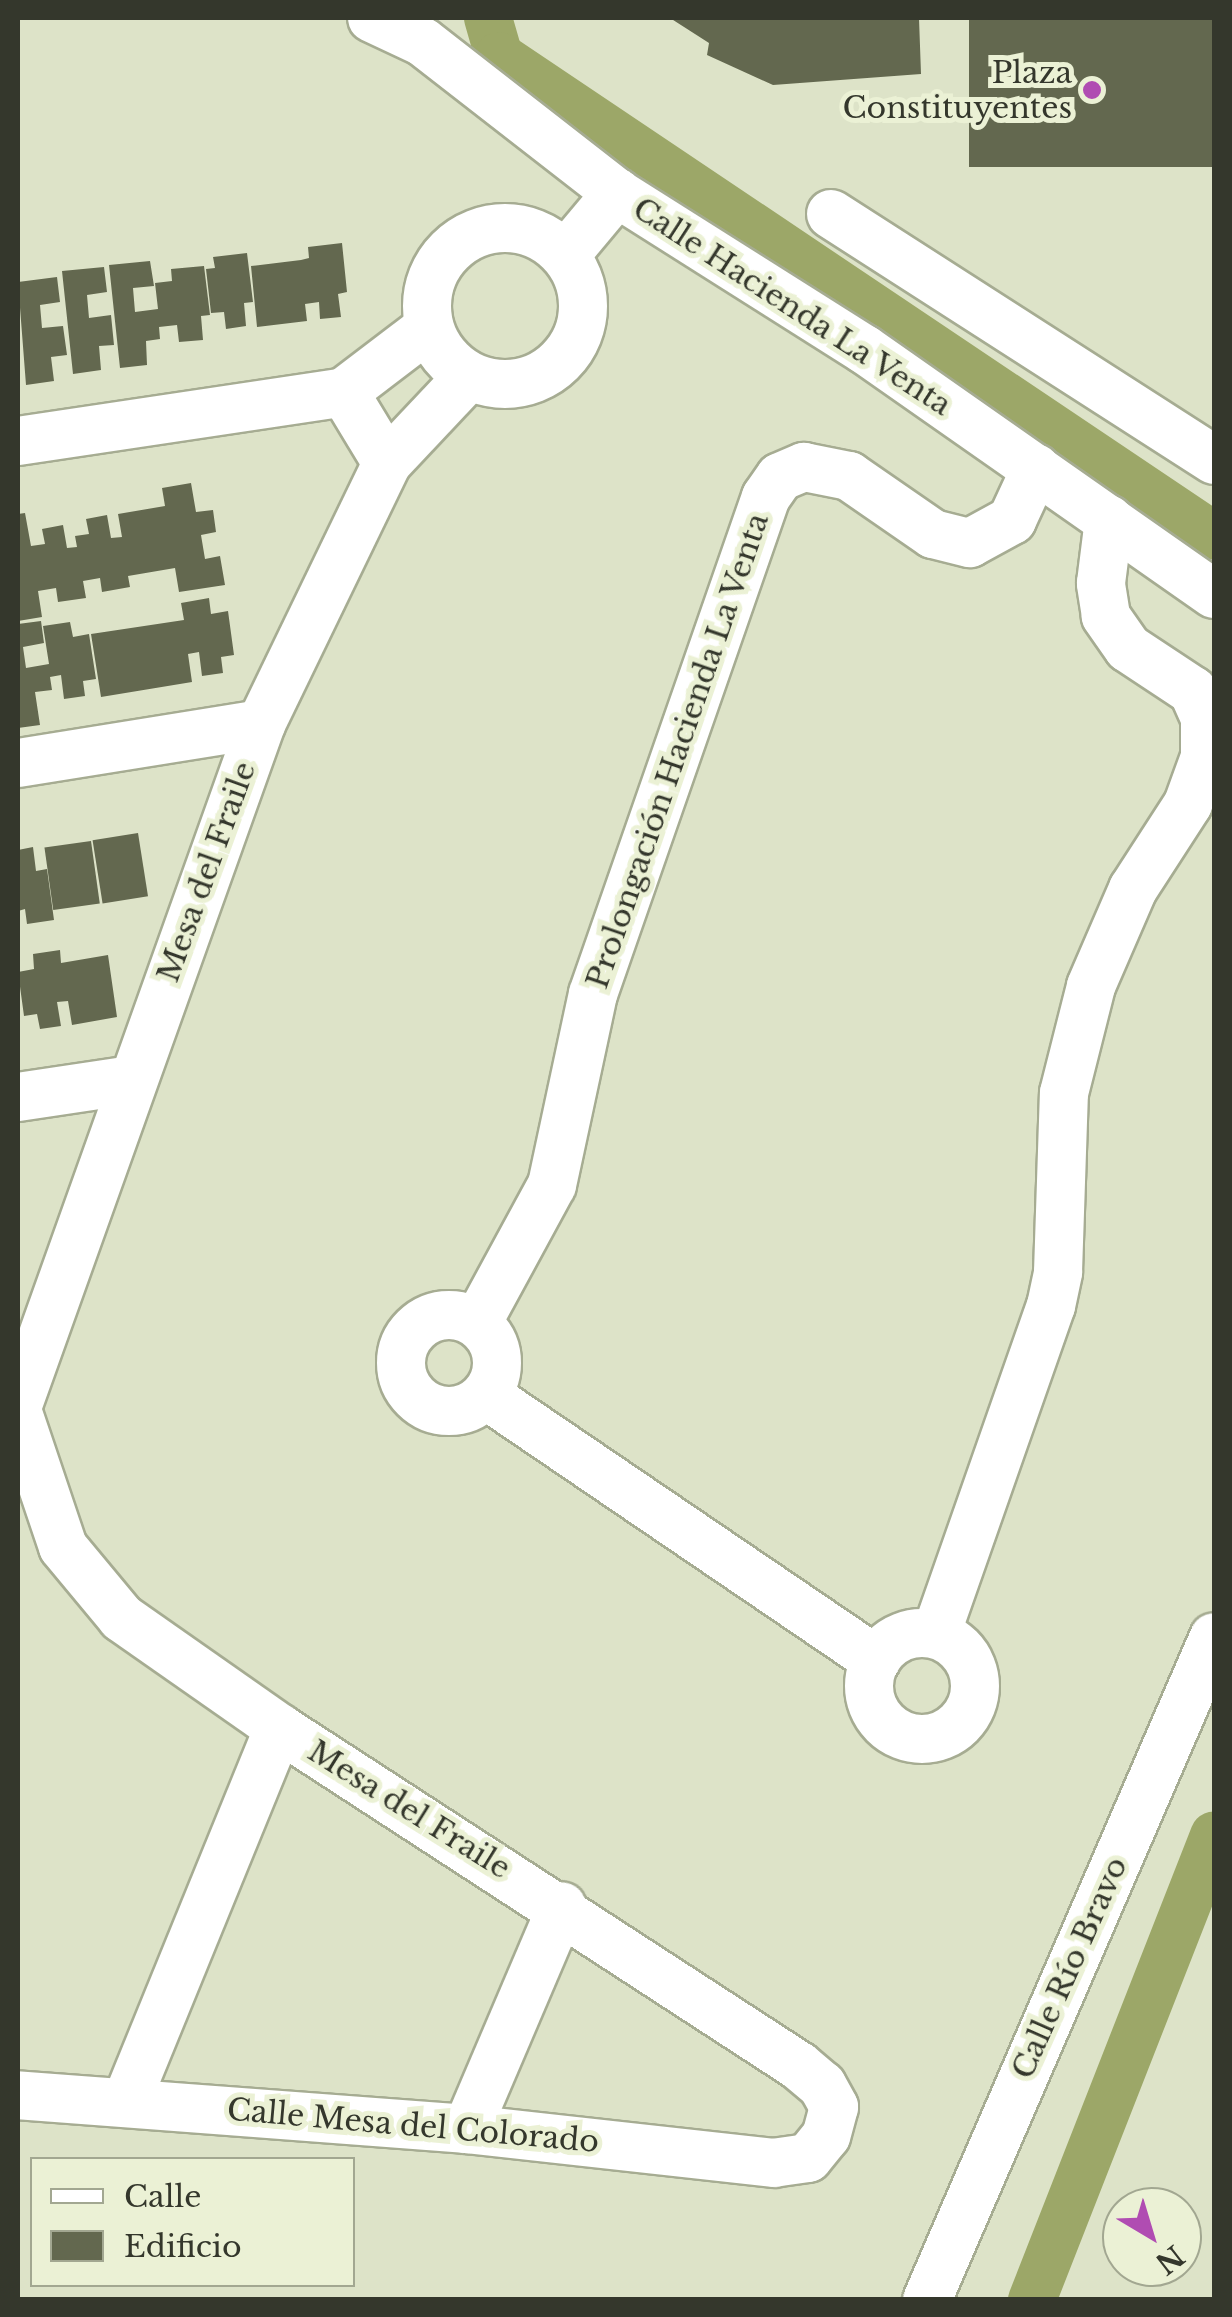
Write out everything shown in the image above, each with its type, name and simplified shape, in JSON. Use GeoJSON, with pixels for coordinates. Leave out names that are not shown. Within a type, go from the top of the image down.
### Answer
{"type":"FeatureCollection","features":[{"type":"Feature","properties":{"kind":"street","name":"Calle Hacienda La Venta"},"geometry":{"type":"LineString","coordinates":[[372,18],[419,30],[616,193],[864,349],[1214,594]]}},
{"type":"Feature","properties":{"kind":"street"},"geometry":{"type":"LineString","coordinates":[[566,254],[616,193]]}},
{"type":"Feature","properties":{"kind":"street"},"geometry":{"type":"LineString","coordinates":[[831,214],[1214,460]]}},
{"type":"Feature","properties":{"kind":"street"},"geometry":{"type":"LineString","coordinates":[[485,228],[530,229],[566,254],[582,287],[583,323],[567,356],[538,378],[503,386],[468,377],[428,328],[426,290],[446,251],[485,228]]}},
{"type":"Feature","properties":{"kind":"street"},"geometry":{"type":"LineString","coordinates":[[18,441],[344,392],[428,328]]}},
{"type":"Feature","properties":{"kind":"street","name":"Mesa del Fraile"},"geometry":{"type":"LineString","coordinates":[[18,1405],[261,724],[387,463],[468,377]]}},
{"type":"Feature","properties":{"kind":"street"},"geometry":{"type":"LineString","coordinates":[[344,392],[387,463]]}},
{"type":"Feature","properties":{"kind":"street","name":"Prolongación Hacienda La Venta"},"geometry":{"type":"LineString","coordinates":[[477,1323],[552,1185],[593,994],[766,497],[780,476],[804,467],[849,476],[934,534],[970,543],[1012,520],[1036,468]]}},
{"type":"Feature","properties":{"kind":"street"},"geometry":{"type":"LineString","coordinates":[[936,1634],[1051,1306],[1058,1272],[1064,1093],[1092,986],[1132,889],[1188,804],[1205,757],[1204,718],[1193,691],[1128,648],[1106,616],[1101,583],[1109,520]]}},
{"type":"Feature","properties":{"kind":"street"},"geometry":{"type":"LineString","coordinates":[[18,763],[261,724]]}},
{"type":"Feature","properties":{"kind":"street"},"geometry":{"type":"LineString","coordinates":[[18,1097],[132,1080]]}},
{"type":"Feature","properties":{"kind":"street"},"geometry":{"type":"LineString","coordinates":[[460,1316],[477,1323],[496,1348],[495,1380],[486,1394],[457,1411],[424,1405],[403,1378],[400,1362],[414,1330],[428,1320],[460,1316]]}},
{"type":"Feature","properties":{"kind":"street"},"geometry":{"type":"LineString","coordinates":[[486,1394],[876,1660]]}},
{"type":"Feature","properties":{"kind":"street","name":"Mesa del Fraile"},"geometry":{"type":"LineString","coordinates":[[18,1413],[62,1547],[86,1581],[122,1618],[279,1728],[562,1906],[822,2084],[834,2107],[826,2136],[808,2158]]}},
{"type":"Feature","properties":{"kind":"street"},"geometry":{"type":"LineString","coordinates":[[936,1634],[955,1643],[975,1677],[966,1716],[933,1738],[913,1738],[879,1717],[869,1679],[876,1660],[892,1642],[936,1634]]}},
{"type":"Feature","properties":{"kind":"street","name":"Calle Río Bravo"},"geometry":{"type":"LineString","coordinates":[[927,2300],[1214,1636]]}},
{"type":"Feature","properties":{"kind":"street"},"geometry":{"type":"LineString","coordinates":[[128,2100],[279,1728]]}},
{"type":"Feature","properties":{"kind":"street"},"geometry":{"type":"LineString","coordinates":[[467,2129],[562,1906]]}},
{"type":"Feature","properties":{"kind":"street","name":"Calle Mesa del Colorado"},"geometry":{"type":"LineString","coordinates":[[18,2095],[128,2100],[467,2129],[736,2160],[808,2158]]}},
{"type":"Feature","properties":{"kind":"building"},"geometry":{"type":"Polygon","coordinates":[[[670,18],[919,18],[921,74],[773,85],[707,55],[709,43],[670,18]]]}},
{"type":"Feature","properties":{"kind":"building","name":"Plaza Constituyentes"},"geometry":{"type":"Polygon","coordinates":[[[969,18],[1214,18],[1214,167],[969,167],[969,18]]]}},
{"type":"Feature","properties":{"kind":"building"},"geometry":{"type":"Polygon","coordinates":[[[342,243],[347,292],[338,294],[341,317],[320,319],[319,302],[305,304],[307,321],[257,327],[251,266],[309,258],[308,247],[342,243]]]}},
{"type":"Feature","properties":{"kind":"building"},"geometry":{"type":"Polygon","coordinates":[[[247,253],[253,302],[244,303],[246,326],[226,329],[224,312],[211,313],[206,269],[215,268],[213,257],[247,253]]]}},
{"type":"Feature","properties":{"kind":"building"},"geometry":{"type":"Polygon","coordinates":[[[150,261],[154,286],[133,288],[135,312],[158,309],[155,283],[172,281],[171,269],[204,266],[210,315],[201,316],[203,340],[179,342],[177,325],[159,327],[160,339],[146,341],[147,365],[120,368],[109,265],[150,261]]]}},
{"type":"Feature","properties":{"kind":"building"},"geometry":{"type":"Polygon","coordinates":[[[104,267],[107,292],[87,295],[89,318],[111,315],[114,345],[99,346],[101,370],[73,374],[62,271],[104,267]]]}},
{"type":"Feature","properties":{"kind":"building"},"geometry":{"type":"Polygon","coordinates":[[[57,277],[60,302],[40,305],[42,328],[63,326],[67,355],[51,357],[54,381],[26,385],[18,282],[57,277]]]}},
{"type":"Feature","properties":{"kind":"building"},"geometry":{"type":"Polygon","coordinates":[[[191,483],[196,512],[213,510],[216,532],[201,535],[205,559],[220,556],[225,585],[179,592],[175,568],[128,576],[130,587],[102,592],[100,578],[83,581],[86,598],[58,602],[56,588],[38,591],[42,617],[18,621],[18,514],[25,513],[31,546],[45,544],[42,529],[63,525],[67,548],[77,547],[75,536],[89,534],[86,519],[107,515],[111,538],[122,537],[118,514],[165,506],[162,488],[191,483]]]}},
{"type":"Feature","properties":{"kind":"building"},"geometry":{"type":"Polygon","coordinates":[[[209,598],[211,614],[228,611],[234,655],[221,657],[223,673],[202,676],[199,652],[188,654],[192,682],[101,697],[91,634],[184,620],[181,603],[209,598]]]}},
{"type":"Feature","properties":{"kind":"building"},"geometry":{"type":"Polygon","coordinates":[[[41,621],[44,643],[23,647],[26,668],[49,664],[43,626],[70,622],[73,637],[89,634],[96,679],[83,681],[85,696],[64,699],[61,675],[50,677],[52,690],[35,692],[40,725],[18,728],[18,624],[41,621]]]}},
{"type":"Feature","properties":{"kind":"building"},"geometry":{"type":"Polygon","coordinates":[[[138,833],[148,896],[103,903],[93,840],[138,833]]]}},
{"type":"Feature","properties":{"kind":"building"},"geometry":{"type":"Polygon","coordinates":[[[91,841],[100,903],[53,910],[44,848],[91,841]]]}},
{"type":"Feature","properties":{"kind":"building"},"geometry":{"type":"Polygon","coordinates":[[[33,847],[36,871],[47,869],[54,920],[27,924],[25,909],[18,911],[18,850],[33,847]]]}},
{"type":"Feature","properties":{"kind":"building"},"geometry":{"type":"Polygon","coordinates":[[[60,950],[61,963],[108,955],[117,1017],[72,1025],[68,1001],[57,1002],[61,1026],[40,1029],[37,1014],[24,1016],[18,972],[34,969],[33,954],[60,950]]]}},
{"type":"Feature","properties":{"kind":"waterway"},"geometry":{"type":"LineString","coordinates":[[488,18],[499,56],[1214,536]]}},
{"type":"Feature","properties":{"kind":"waterway"},"geometry":{"type":"LineString","coordinates":[[1032,2300],[1214,1835]]}},
{"type":"Feature","properties":{"kind":"place","name":"Plaza Constituyentes"},"geometry":{"type":"Point","coordinates":[1092,90]}}]}
